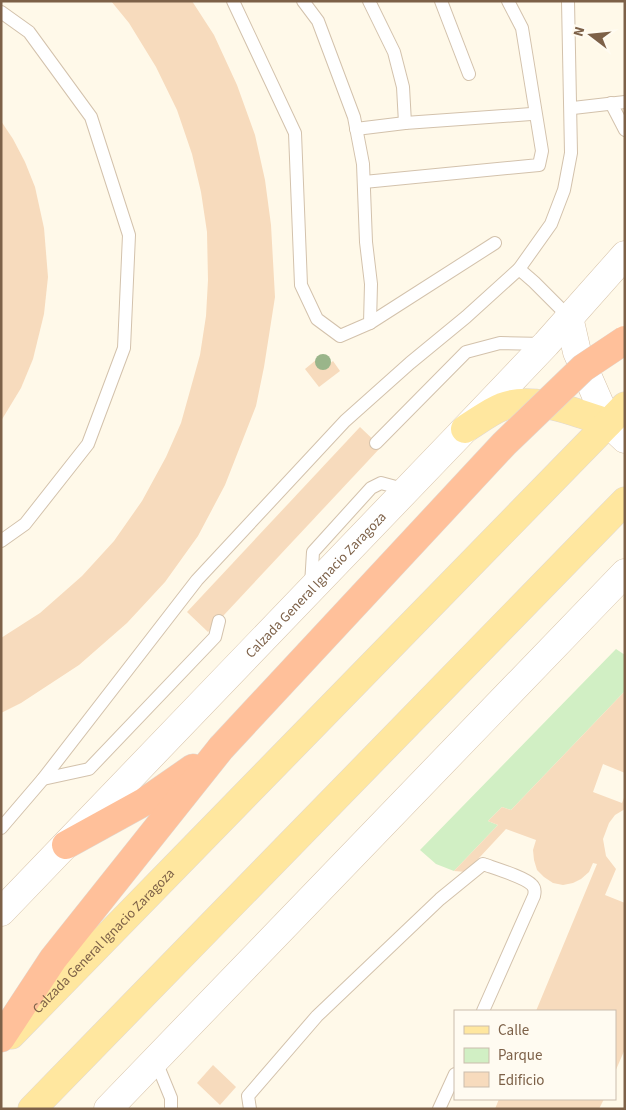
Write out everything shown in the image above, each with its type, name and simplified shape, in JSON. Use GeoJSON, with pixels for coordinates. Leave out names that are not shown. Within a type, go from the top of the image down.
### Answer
{"type":"FeatureCollection","features":[{"type":"Feature","properties":{"kind":"highway"},"geometry":{"type":"LineString","coordinates":[[1,1038],[53,959],[221,748],[504,444],[583,368],[625,340]]}},
{"type":"Feature","properties":{"kind":"highway"},"geometry":{"type":"LineString","coordinates":[[66,845],[144,802],[221,748]]}},
{"type":"Feature","properties":{"kind":"main road","name":"Calzada General Ignacio Zaragoza"},"geometry":{"type":"LineString","coordinates":[[1,912],[546,344],[625,255]]}},
{"type":"Feature","properties":{"kind":"main road"},"geometry":{"type":"LineString","coordinates":[[569,317],[577,352],[619,423]]}},
{"type":"Feature","properties":{"kind":"main road"},"geometry":{"type":"LineString","coordinates":[[465,429],[503,406],[525,403],[552,406],[619,423]]}},
{"type":"Feature","properties":{"kind":"main road","name":"Calzada General Ignacio Zaragoza"},"geometry":{"type":"LineString","coordinates":[[1,1045],[619,423]]}},
{"type":"Feature","properties":{"kind":"main road"},"geometry":{"type":"LineString","coordinates":[[32,1109],[625,501]]}},
{"type":"Feature","properties":{"kind":"main road"},"geometry":{"type":"LineString","coordinates":[[108,1109],[623,577]]}},
{"type":"Feature","properties":{"kind":"lane"},"geometry":{"type":"LineString","coordinates":[[233,1],[296,133],[302,285],[317,319],[340,336],[370,323],[495,243]]}},
{"type":"Feature","properties":{"kind":"lane"},"geometry":{"type":"LineString","coordinates":[[303,1],[318,21],[354,117],[363,164],[366,242],[370,284],[370,323]]}},
{"type":"Feature","properties":{"kind":"lane"},"geometry":{"type":"LineString","coordinates":[[369,1],[394,52],[403,87],[405,123]]}},
{"type":"Feature","properties":{"kind":"lane"},"geometry":{"type":"LineString","coordinates":[[441,1],[469,74]]}},
{"type":"Feature","properties":{"kind":"lane"},"geometry":{"type":"LineString","coordinates":[[364,182],[538,165],[542,151],[522,28],[508,1]]}},
{"type":"Feature","properties":{"kind":"lane"},"geometry":{"type":"LineString","coordinates":[[1,828],[43,780],[197,580],[345,421],[410,362],[466,317],[519,269],[551,224],[564,190],[571,153],[568,1]]}},
{"type":"Feature","properties":{"kind":"lane"},"geometry":{"type":"LineString","coordinates":[[1,12],[29,32],[91,117],[129,235],[124,348],[88,444],[25,524],[1,541]]}},
{"type":"Feature","properties":{"kind":"lane"},"geometry":{"type":"LineString","coordinates":[[572,108],[625,102]]}},
{"type":"Feature","properties":{"kind":"lane"},"geometry":{"type":"LineString","coordinates":[[610,103],[625,130]]}},
{"type":"Feature","properties":{"kind":"lane"},"geometry":{"type":"LineString","coordinates":[[356,129],[405,123],[531,114]]}},
{"type":"Feature","properties":{"kind":"lane"},"geometry":{"type":"LineString","coordinates":[[519,269],[569,317]]}},
{"type":"Feature","properties":{"kind":"lane"},"geometry":{"type":"LineString","coordinates":[[376,443],[466,352],[500,343],[546,344]]}},
{"type":"Feature","properties":{"kind":"lane"},"geometry":{"type":"LineString","coordinates":[[43,780],[89,769],[215,637],[219,621]]}},
{"type":"Feature","properties":{"kind":"lane"},"geometry":{"type":"LineString","coordinates":[[250,1109],[248,1096],[317,1016],[440,898],[483,864],[527,881],[534,888],[535,892],[483,1010]]}},
{"type":"Feature","properties":{"kind":"lane"},"geometry":{"type":"LineString","coordinates":[[155,1059],[171,1098],[171,1109]]}},
{"type":"Feature","properties":{"kind":"lane"},"geometry":{"type":"LineString","coordinates":[[439,1109],[454,1076]]}},
{"type":"Feature","properties":{"kind":"green space"},"geometry":{"type":"Polygon","coordinates":[[[616,649],[625,655],[625,691],[511,810],[502,807],[488,821],[498,825],[454,871],[436,864],[420,850],[616,649]]]}},
{"type":"Feature","properties":{"kind":"building"},"geometry":{"type":"Polygon","coordinates":[[[111,1],[192,1],[214,35],[237,85],[255,135],[265,180],[271,225],[275,297],[256,406],[225,485],[198,536],[165,582],[127,623],[79,665],[21,703],[1,713],[1,638],[40,613],[82,576],[114,541],[142,501],[166,457],[181,423],[200,355],[206,316],[208,280],[207,232],[201,192],[192,154],[177,110],[156,67],[129,23],[111,1]]]}},
{"type":"Feature","properties":{"kind":"building"},"geometry":{"type":"Polygon","coordinates":[[[1,121],[25,162],[35,187],[44,228],[48,277],[44,314],[33,359],[21,388],[1,421],[1,121]]]}},
{"type":"Feature","properties":{"kind":"building"},"geometry":{"type":"Polygon","coordinates":[[[316,360],[323,369],[333,361],[340,371],[319,387],[305,369],[316,360]]]}},
{"type":"Feature","properties":{"kind":"building"},"geometry":{"type":"Polygon","coordinates":[[[360,427],[381,447],[208,632],[187,612],[360,427]]]}},
{"type":"Feature","properties":{"kind":"building"},"geometry":{"type":"Polygon","coordinates":[[[625,691],[625,773],[603,764],[593,792],[622,803],[625,795],[625,809],[615,815],[609,823],[603,839],[606,856],[616,869],[605,895],[625,903],[625,1049],[616,1070],[616,1010],[536,1010],[597,864],[593,863],[589,872],[573,883],[563,885],[553,883],[537,870],[533,850],[536,840],[506,829],[466,872],[454,871],[498,825],[488,821],[502,807],[511,810],[625,691]]]}},
{"type":"Feature","properties":{"kind":"building"},"geometry":{"type":"Polygon","coordinates":[[[213,1065],[236,1087],[220,1105],[197,1083],[213,1065]]]}},
{"type":"Feature","properties":{"kind":"building"},"geometry":{"type":"Polygon","coordinates":[[[499,1100],[604,1100],[599,1109],[495,1109],[499,1100]]]}}]}
